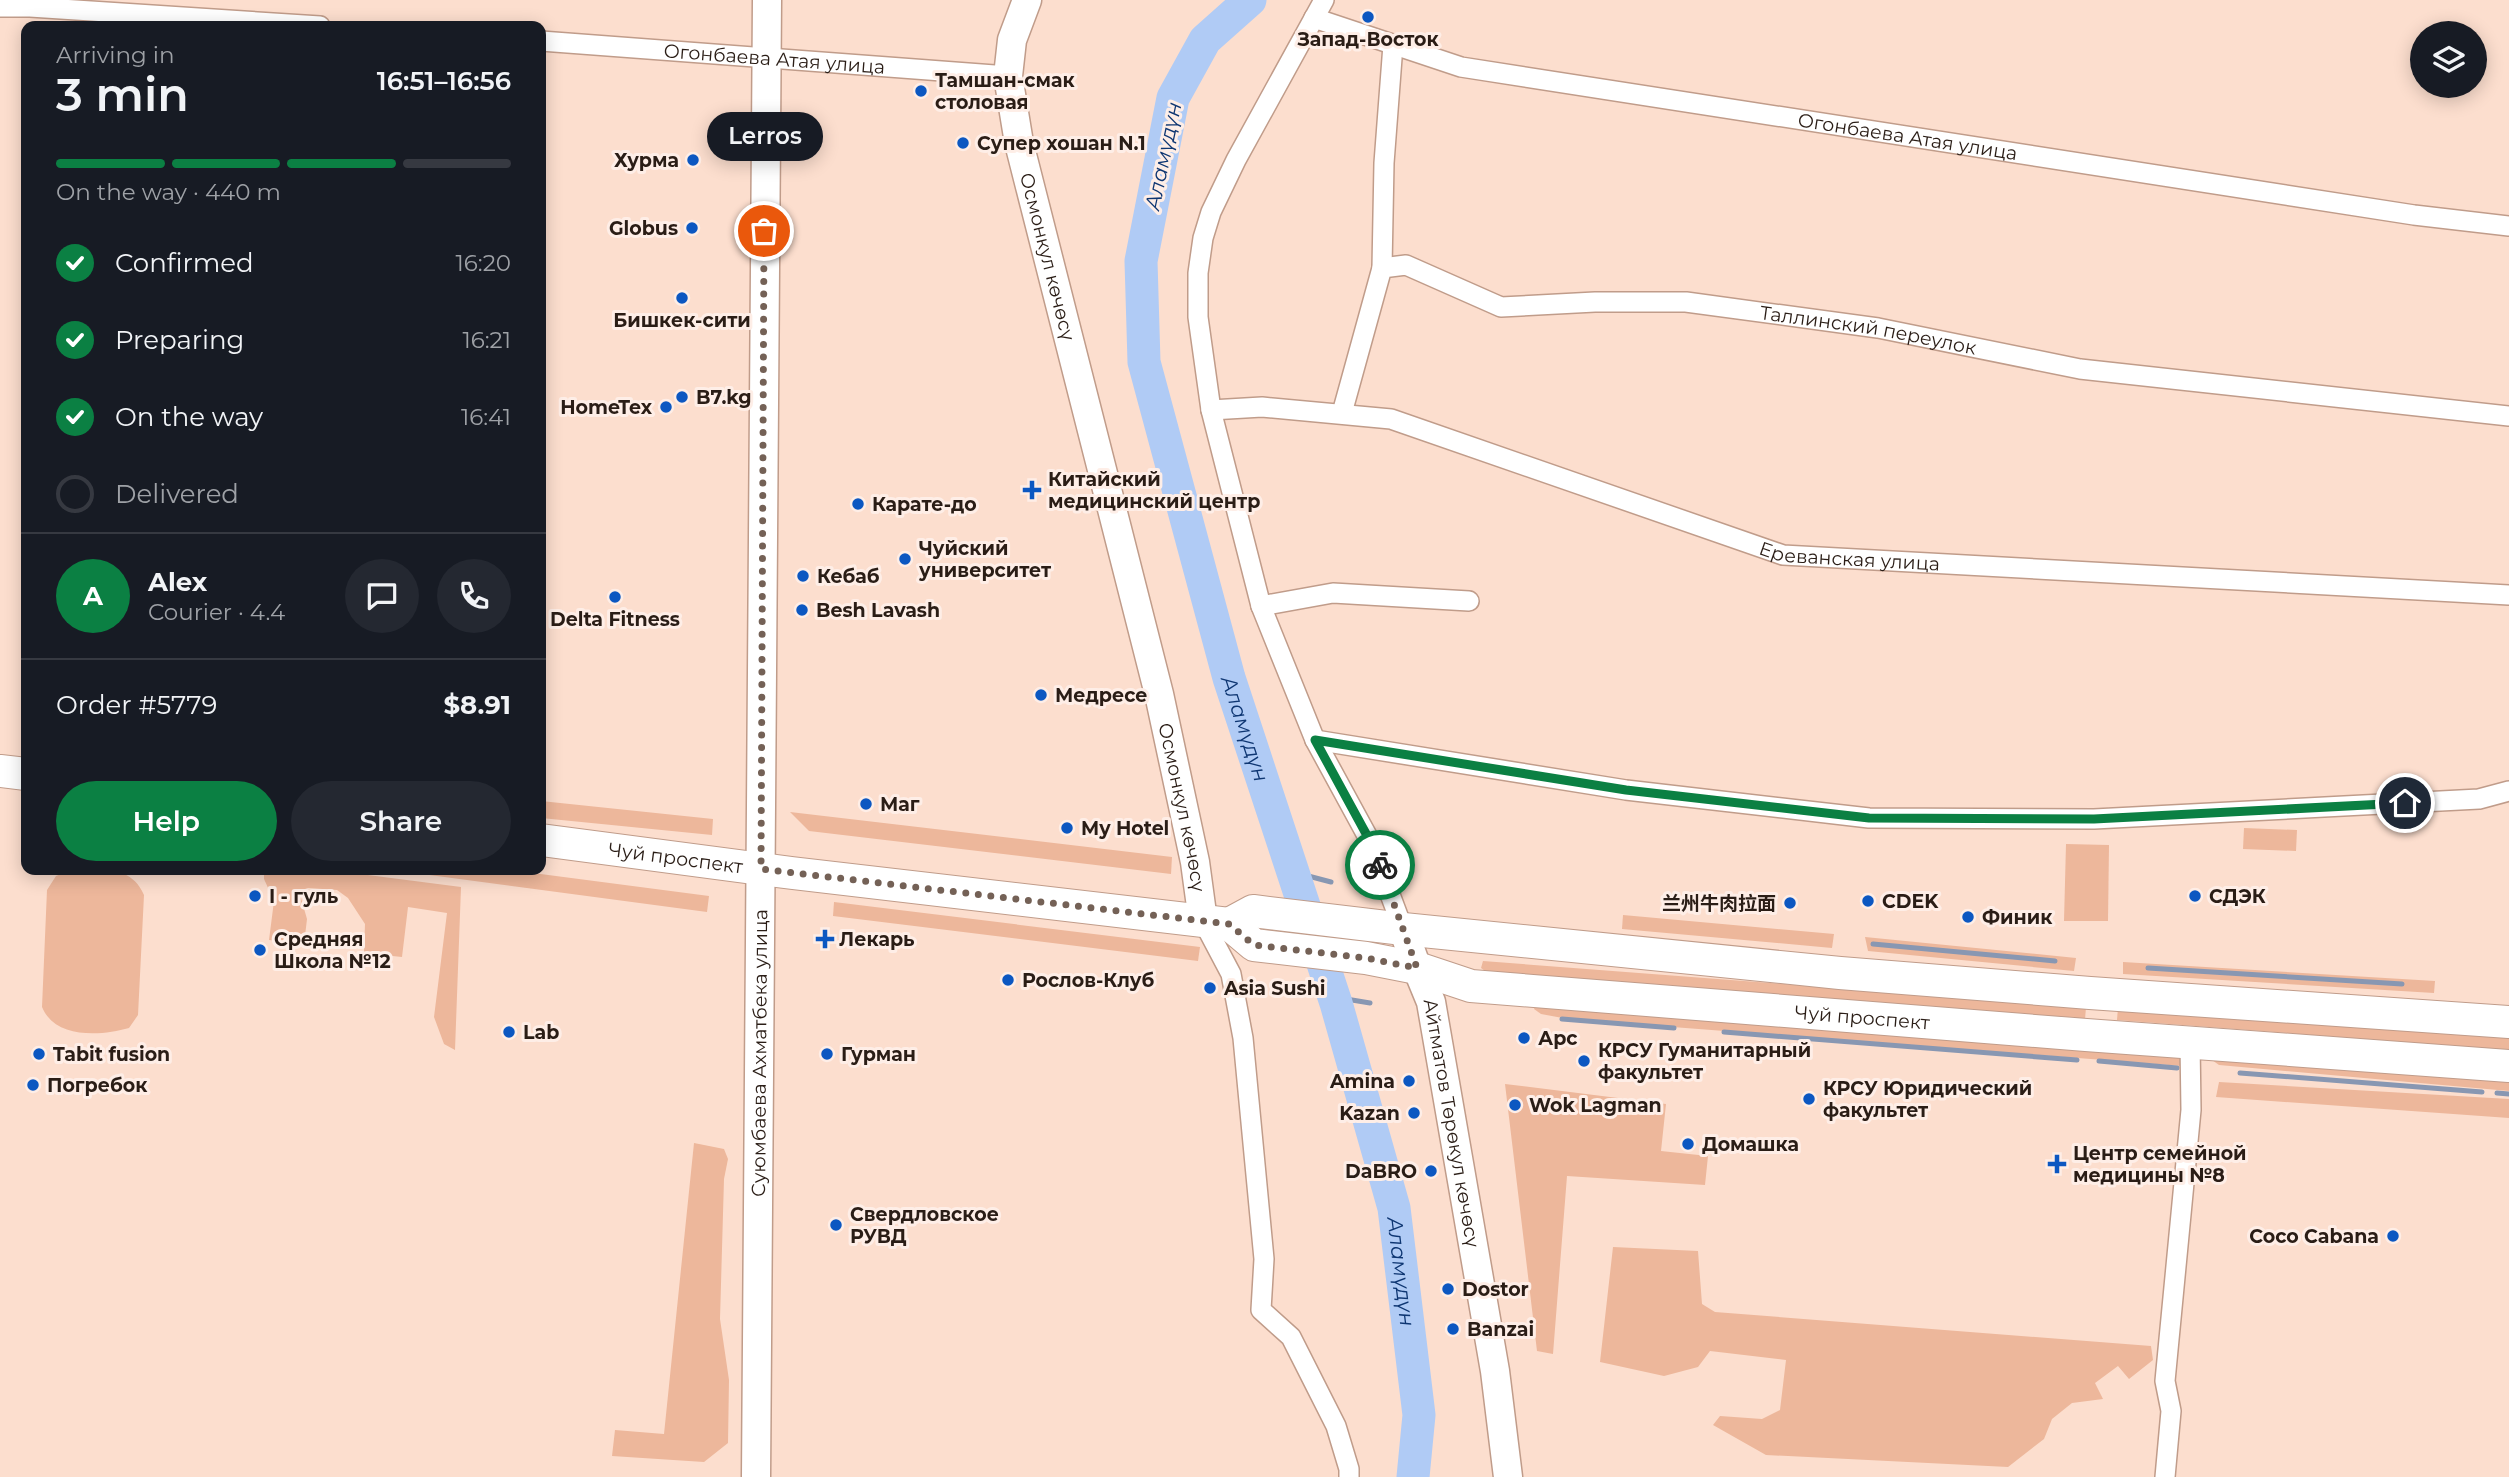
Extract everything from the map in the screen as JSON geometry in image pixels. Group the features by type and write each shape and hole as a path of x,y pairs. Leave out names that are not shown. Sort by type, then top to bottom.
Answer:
{"main road":[{"path":"0,771 21,773"},
{"name":"Чуй проспект","path":"546,842 761,869 1228,919 1354,923 1840,973 2509,1022"},
{"name":"Чуй проспект","path":"1228,919 1254,945 1366,958 1417,968 1471,986 2509,1066"}],"street":[{"name":"Суюмбаева Ахматбека улица","path":"756,1477 767,0"},
{"name":"Осмонкул көчөсү","path":"1027,0 1012,40 1007,76 1019,143 1159,694 1195,862 1228,919 1231,974 1243,1038 1264,1259 1261,1310 1291,1337 1336,1426 1349,1477"},
{"name":"Айтматов Төрөкул көчөсү","path":"1324,0 1236,160 1211,212 1203,238 1198,273 1198,317 1211,410 1261,606 1315,740 1370,841 1432,1002 1495,1371 1508,1477"},
{"path":"0,8 30,6 248,21"},
{"name":"Огонбаева Атая улица","path":"1314,18 1461,67 2400,213 2509,226"},
{"name":"Огонбаева Атая улица","path":"546,41 1007,76"},
{"path":"1342,413 1382,268 1384,163 1392,45"},
{"name":"Таллинский переулок","path":"1382,268 1406,265 1502,307 1595,302 1686,302 1878,328 2080,369 2509,416"},
{"name":"Ереванская улица","path":"1211,410 1262,407 1391,419 1783,555 2509,595"},
{"path":"1261,606 1332,593 1469,601"},
{"path":"1315,740 1626,790 1869,818 2094,819 2469,799 2509,791"},
{"path":"2165,1477 2171,1411 2165,1381 2191,1110 2190,1043"}],"shaded area":[{"path":"546,802 713,819 712,835 546,818"},
{"path":"790,812 1172,857 1171,874 809,831"},
{"path":"2244,828 2297,830 2296,851 2243,849"},
{"path":"2066,844 2109,845 2108,921 2064,921"},
{"path":"126,875 138,885 144,895 138,1015 129,1028 105,1033 68,1030 57,1025 42,1007 47,890 56,876"},
{"path":"264,875 368,875 461,887 455,1050 444,1044 434,1017 447,913 408,907 402,957 364,953 365,924 348,898 337,890 308,888 299,891 307,919 304,944 269,940 274,901"},
{"path":"430,875 546,875 709,896 707,912"},
{"path":"834,902 1200,947 1198,961 833,916"},
{"path":"1623,915 1834,934 1832,948 1622,929"},
{"path":"1865,937 2076,958 2074,971 1868,951"},
{"path":"1483,961 2086,1007 2085,1020 1488,973 1481,968"},
{"path":"2123,962 2435,981 2434,993 2123,974"},
{"path":"1536,1002 2181,1051 2182,1066 1568,1019 1541,1014 1534,1009"},
{"path":"2118,1007 2509,1037 2509,1050 2117,1020"},
{"path":"2212,1060 2509,1077 2509,1091 2219,1065"},
{"path":"2219,1082 2509,1099 2509,1118 2216,1097"},
{"path":"1505,1084 1666,1104 1661,1151 1708,1156 1705,1185 1567,1176 1553,1354 1537,1351"},
{"path":"694,1143 724,1149 728,1159 724,1179 720,1319 729,1380 728,1443 704,1462 612,1456 615,1430 664,1434"},
{"path":"1613,1247 1698,1251 1702,1304 1715,1312 2151,1346 2153,1360 2129,1379 2118,1366 2095,1383 2103,1399 2072,1403 2052,1419 2044,1439 2008,1467 1766,1455 1713,1425 1720,1416 1762,1419 1780,1410 1786,1360 1710,1351 1698,1367 1664,1376 1600,1362"}],"waterway":[{"name":"Аламүдүн","path":"1250,0 1205,40 1173,98 1141,261 1144,362 1229,678 1336,1003 1394,1208 1419,1415 1413,1477"},
{"path":"1293,872 1331,882"},
{"path":"1873,944 2055,961"},
{"path":"2148,968 2402,984"},
{"path":"1334,997 1370,1003"},
{"path":"1562,1019 1674,1028"},
{"path":"1724,1032 2077,1060"},
{"path":"2099,1061 2177,1068"},
{"path":"2240,1073 2482,1092"},
{"path":"2497,1093 2509,1094"}],"way so far":[{"path":"764,231 761,869 1229,924 1254,945 1366,958 1417,968 1380,865"}],"place":[{"name":"Запад-Восток","path":"1368,17"},
{"name":"Тамшан-смак столовая","path":"921,91"},
{"name":"Супер хошан N.1","path":"963,143"},
{"name":"Хурма","path":"693,160"},
{"name":"Globus","path":"692,228"},
{"name":"Lerros","path":"764,231"},
{"name":"Бишкек-сити","path":"682,298"},
{"name":"B7.kg","path":"682,397"},
{"name":"HomeTex","path":"666,407"},
{"name":"Китайский медицинский центр","path":"1032,490"},
{"name":"Карате-до","path":"858,504"},
{"name":"Чуйский университет","path":"905,559"},
{"name":"Кебаб","path":"803,576"},
{"name":"Delta Fitness","path":"615,597"},
{"name":"Besh Lavash","path":"802,610"},
{"name":"Медресе","path":"1041,695"},
{"name":"Маг","path":"866,804"},
{"name":"My Hotel","path":"1067,828"},
{"name":"I - гуль","path":"255,896"},
{"name":"СДЭК","path":"2195,896"},
{"name":"CDEK","path":"1868,901"},
{"name":"兰州牛肉拉面","path":"1790,903"},
{"name":"Финик","path":"1968,917"},
{"name":"Лекарь","path":"825,939"},
{"name":"Средняя Школа №12","path":"260,950"},
{"name":"Рослов-Клуб","path":"1008,980"},
{"name":"Asia Sushi","path":"1210,988"},
{"name":"Lab","path":"509,1032"},
{"name":"Арс","path":"1524,1038"},
{"name":"Tabit fusion","path":"39,1054"},
{"name":"Гурман","path":"827,1054"},
{"name":"КРСУ Гуманитарный факультет","path":"1584,1061"},
{"name":"Amina","path":"1409,1081"},
{"name":"Погребок","path":"33,1085"},
{"name":"КРСУ Юридический факультет","path":"1809,1099"},
{"name":"Wok Lagman","path":"1515,1105"},
{"name":"Kazan","path":"1414,1113"},
{"name":"Домашка","path":"1688,1144"},
{"name":"Центр семейной медицины №8","path":"2057,1164"},
{"name":"DaBRO","path":"1431,1171"},
{"name":"Свердловское РУВД","path":"836,1225"},
{"name":"Coco Cabana","path":"2393,1236"},
{"name":"Dostor","path":"1448,1289"},
{"name":"Banzai","path":"1453,1329"}],"route":[{"path":"1380,865 1370,841 1315,740 1626,790 1869,818 2094,819 2405,803"}]}
